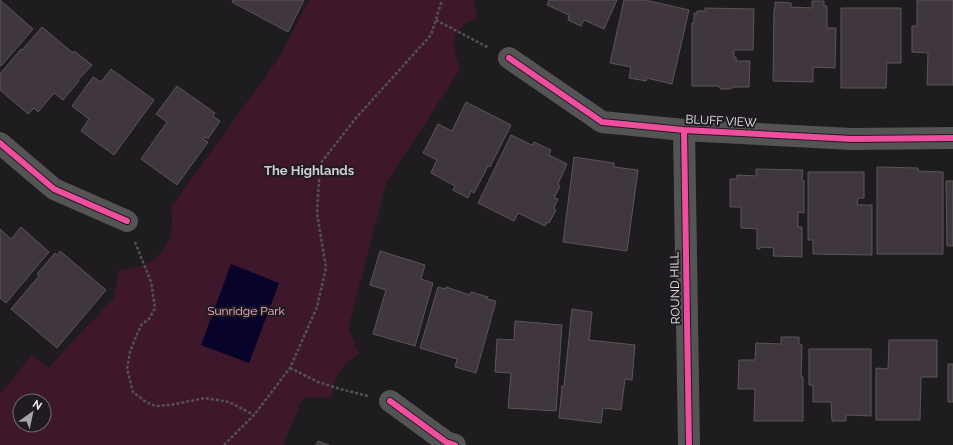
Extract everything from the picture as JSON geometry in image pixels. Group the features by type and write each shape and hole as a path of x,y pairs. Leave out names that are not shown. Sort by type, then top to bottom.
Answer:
{"street":[{"name":"BLUFF VIEW","path":"509,58 602,122 684,130 852,139 953,138"},
{"name":"ROUND HILL","path":"684,130 689,445"},
{"path":"0,143 54,189 126,221"},
{"path":"390,401 446,442 455,445"}],"path":[{"path":"224,445 254,415 290,368 317,307 326,268 317,213 320,164 356,118 431,35 442,0"},
{"path":"436,20 509,58"},
{"path":"126,221 151,282 155,308 149,319 142,324 130,352 127,369 133,392 146,402 155,406 170,405 205,398 229,402 254,415"},
{"path":"290,368 318,382 390,401"}],"green space":[{"name":"Sunridge Park","path":"309,0 473,0 477,18 468,22 462,27 457,32 455,38 455,52 460,69 386,184 348,328 359,354 348,362 340,372 334,384 332,397 303,398 283,445 0,445 0,394 32,355 48,368 114,298 119,270 144,265 162,252 171,233 171,207 278,59"}],"shaded area":[{"path":"231,264 279,283 249,363 201,345"}],"building":[{"path":"0,0 33,29 1,66 0,65"},
{"path":"233,0 304,0 288,32 232,2"},
{"path":"549,0 617,0 604,29 584,20 581,26 568,20 569,15 547,5"},
{"path":"624,0 645,0 689,10 672,84 647,78 646,81 629,78 631,67 610,63"},
{"path":"917,0 953,0 953,85 927,85 928,53 912,52 912,26 917,26"},
{"path":"812,1 824,1 824,6 827,6 827,28 836,28 835,68 813,67 813,82 773,81 775,2 791,3 791,7 812,8"},
{"path":"705,8 754,9 753,50 734,50 734,57 736,57 736,61 750,61 749,87 721,89 718,86 692,86 692,23 694,23 694,13 697,14 697,11 705,11"},
{"path":"841,8 901,8 901,63 887,63 886,88 841,88"},
{"path":"42,27 73,53 74,51 92,65 78,80 79,81 63,100 54,93 38,112 34,108 28,114 0,90 0,74"},
{"path":"111,69 154,100 114,155 81,131 89,119 72,106 93,77 101,82"},
{"path":"177,86 215,113 213,116 220,121 208,139 205,137 203,139 208,142 177,185 141,159 167,122 156,114"},
{"path":"466,102 511,125 490,167 488,166 474,193 471,191 468,198 453,190 455,186 431,173 437,160 423,153 438,124 452,131"},
{"path":"511,135 532,145 534,142 551,150 549,155 567,164 558,184 560,186 554,198 558,199 554,208 556,210 549,223 547,222 545,226 518,213 514,221 478,203"},
{"path":"574,157 614,163 614,167 638,170 627,251 563,242"},
{"path":"877,167 918,168 918,171 943,172 943,254 877,254"},
{"path":"756,169 803,170 802,180 804,181 804,213 798,212 798,227 802,227 802,257 773,256 774,248 760,247 760,249 757,249 757,229 741,228 741,207 730,207 730,179 737,179 737,175 756,176"},
{"path":"808,172 864,172 864,198 858,198 857,205 872,205 872,255 813,254 813,240 808,240"},
{"path":"946,181 953,181 953,246 947,246"},
{"path":"21,227 49,252 6,303 0,298 0,229 11,239"},
{"path":"60,251 106,290 57,348 11,309 39,276 37,274 55,253 57,255"},
{"path":"380,251 425,265 421,279 433,283 415,346 373,334 386,290 370,285"},
{"path":"438,287 445,289 446,287 470,295 471,292 496,301 476,373 455,367 457,359 420,348"},
{"path":"572,309 592,312 589,340 635,345 632,380 625,379 621,410 603,408 601,423 559,418"},
{"path":"515,321 562,325 556,411 508,408 511,373 495,372 497,339 514,340"},
{"path":"781,337 799,337 799,344 802,345 801,377 803,377 803,421 754,421 755,389 738,389 739,360 755,360 756,343 781,344"},
{"path":"889,340 937,340 937,377 921,377 920,420 876,420 876,368 888,369"},
{"path":"809,349 871,349 871,416 846,415 846,421 832,421 831,402 813,402 813,385 809,385"},
{"path":"948,364 953,364 953,402 948,402"},
{"path":"318,441 329,445 316,445"}],"cycle path":[{"path":"509,58 602,122 684,130 852,139 953,138"},
{"path":"684,130 689,445"},
{"path":"0,143 54,189 127,221"},
{"path":"390,401 446,442 455,445"}],"district":[{"name":"The Highlands","path":"309,170"}]}
